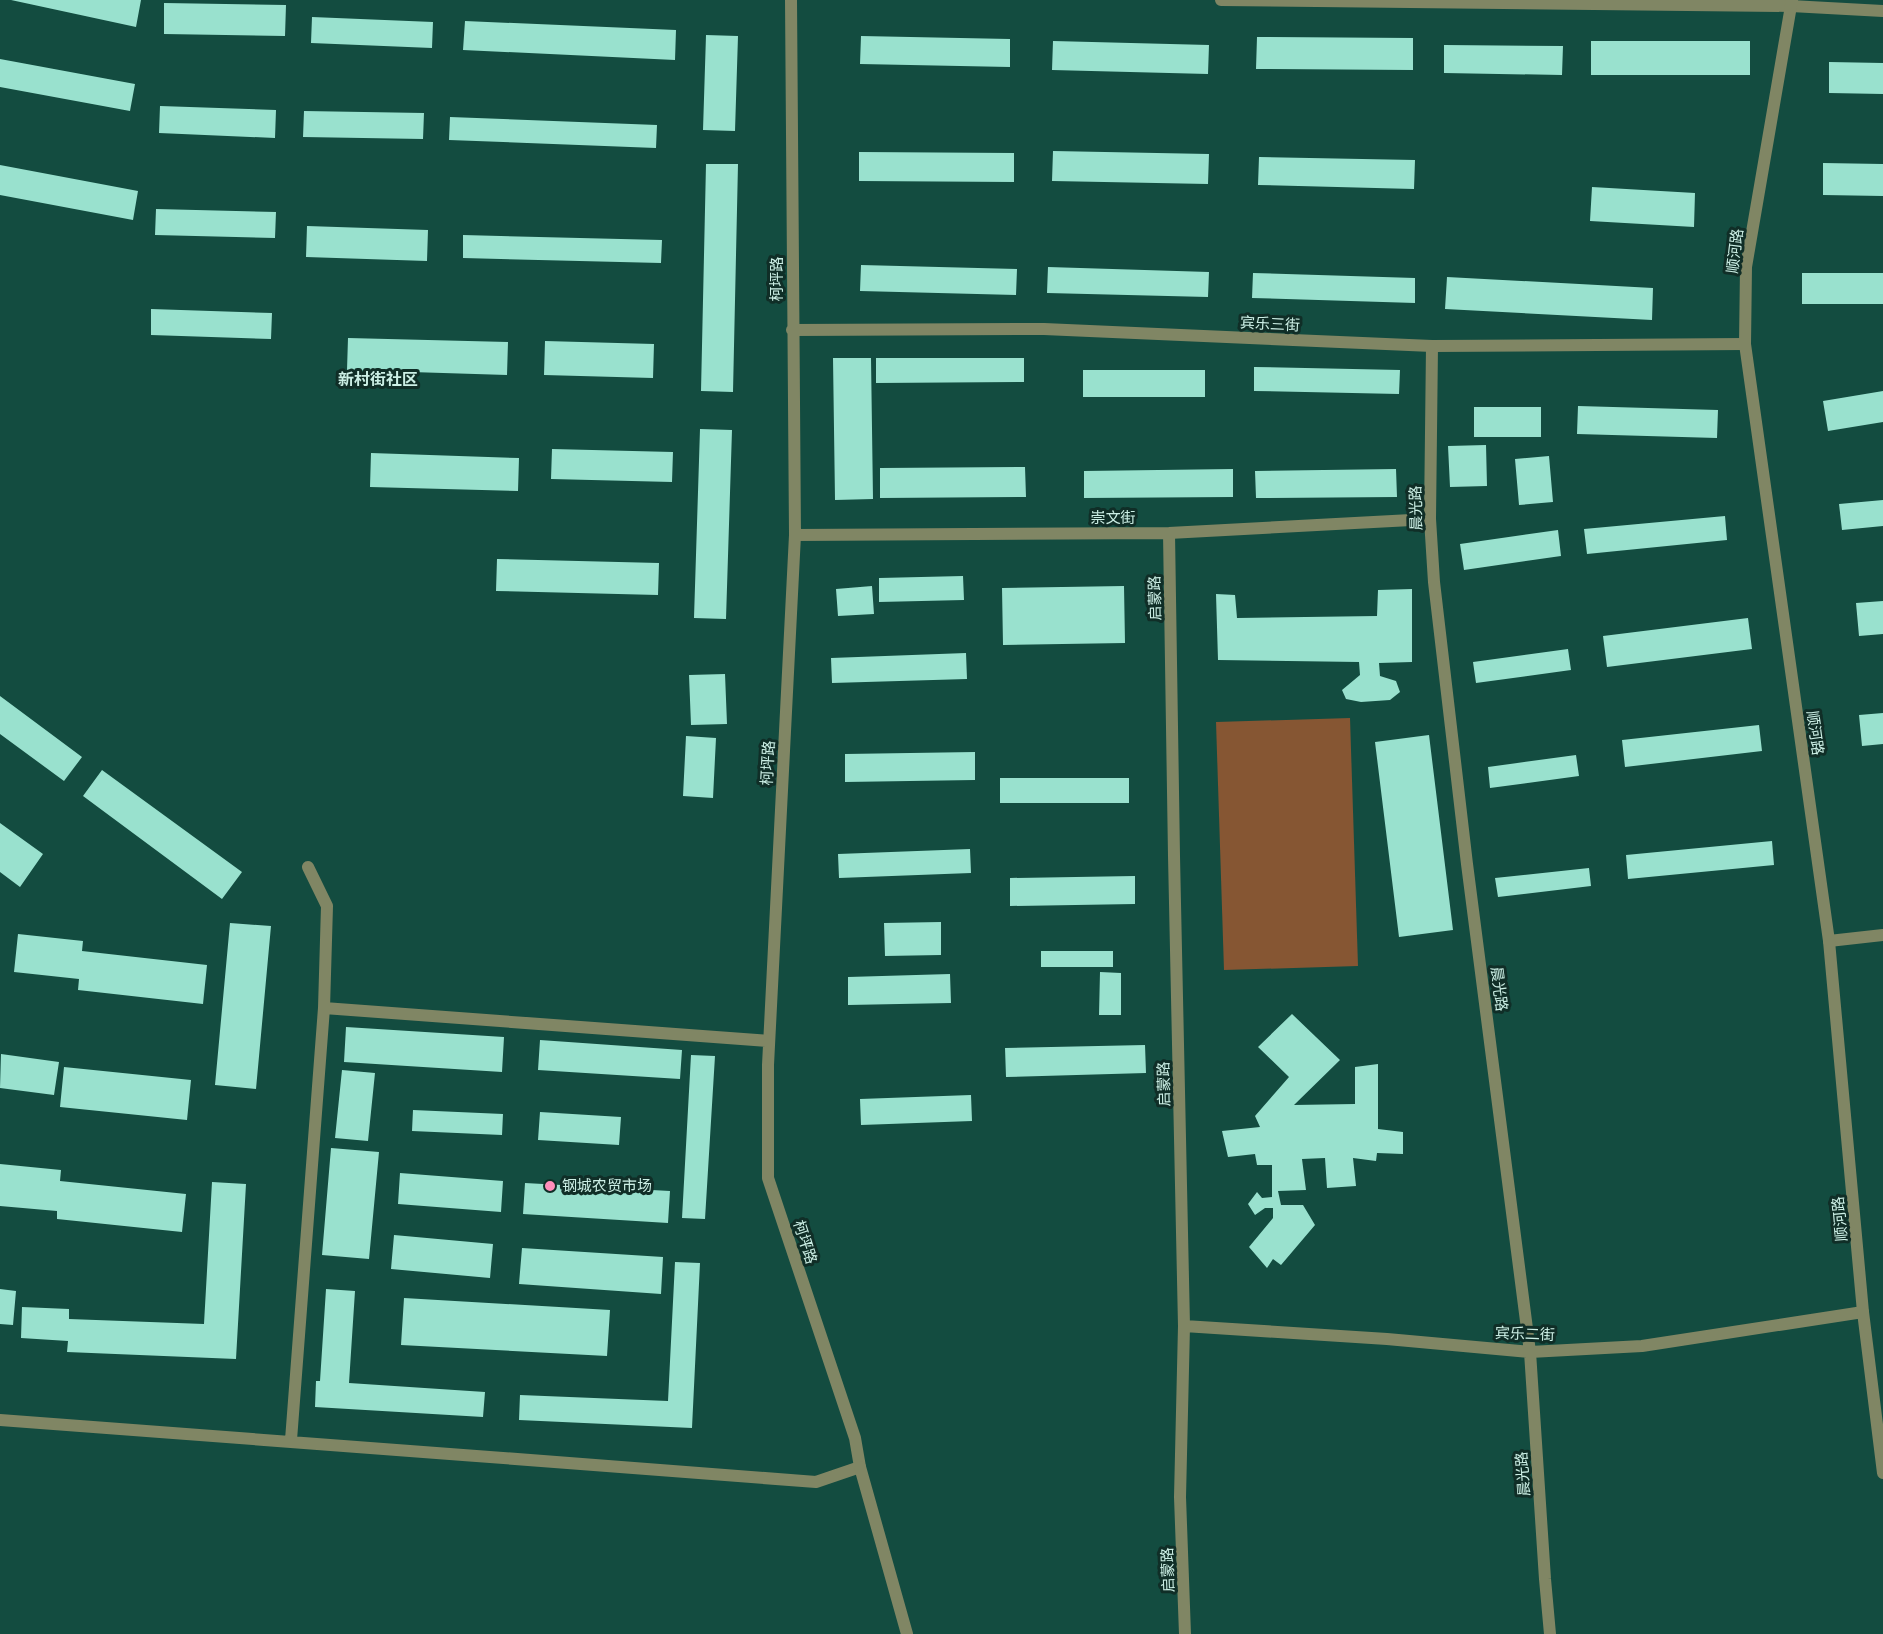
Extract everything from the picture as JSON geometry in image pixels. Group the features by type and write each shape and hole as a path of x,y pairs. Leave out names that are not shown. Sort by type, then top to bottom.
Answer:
{"street":[{"name":"柯坪路","path":"791,0 795,535 769,1041 768,1178 855,1438 860,1467 907,1634"},
{"path":"1221,0 1791,3 1883,10"},
{"name":"顺河路","path":"1791,3 1746,267 1745,344 1829,941 1863,1312 1883,1473"},
{"name":"宾乐三街","path":"792,330 1044,329 1431,346 1745,344"},
{"name":"晨光路","path":"1431,346 1430,519 1434,582 1467,864 1530,1352 1550,1634"},
{"name":"崇文街","path":"795,535 1170,533 1430,519"},
{"name":"启蒙路","path":"1170,533 1174,856 1185,1326 1180,1497 1185,1634"},
{"path":"291,1440 324,1008 327,906 308,867"},
{"path":"1829,941 1883,935"},
{"path":"324,1008 769,1041"},
{"name":"宾乐二街","path":"1185,1326 1388,1339 1530,1352 1642,1346 1863,1312"},
{"path":"0,1420 291,1440 816,1482 860,1467"}],"shaded area":[{"path":"1350,718 1358,966 1224,970 1216,722"}],"building":[{"path":"11,0 141,0 136,27"},
{"path":"164,3 286,5 285,36 164,34"},
{"path":"312,17 433,22 432,48 311,43"},
{"path":"465,21 676,30 675,60 463,50"},
{"path":"706,35 738,36 735,131 703,130"},
{"path":"861,36 1010,39 1010,67 860,64"},
{"path":"1257,37 1413,38 1413,70 1256,69"},
{"path":"1053,41 1209,45 1208,74 1052,70"},
{"path":"1591,41 1750,41 1750,75 1591,75"},
{"path":"1444,45 1563,46 1562,75 1444,73"},
{"path":"0,59 135,84 130,111 0,87"},
{"path":"1829,62 1883,63 1883,94 1829,93"},
{"path":"160,106 276,110 275,138 159,133"},
{"path":"304,111 424,113 423,139 303,137"},
{"path":"450,117 657,125 656,148 449,140"},
{"path":"1053,151 1209,154 1208,184 1052,181"},
{"path":"859,152 1014,153 1014,182 859,181"},
{"path":"1259,157 1415,160 1414,189 1258,185"},
{"path":"1823,163 1883,164 1883,196 1823,195"},
{"path":"706,164 738,164 733,392 701,391"},
{"path":"0,165 138,191 133,220 0,195"},
{"path":"1592,187 1695,193 1694,227 1590,221"},
{"path":"156,209 276,212 275,238 155,235"},
{"path":"307,226 428,230 427,261 306,257"},
{"path":"463,235 662,240 661,263 463,258"},
{"path":"861,265 1017,269 1016,295 860,291"},
{"path":"1048,267 1209,272 1208,297 1047,293"},
{"path":"1253,273 1415,278 1415,303 1252,298"},
{"path":"1802,273 1883,273 1883,304 1802,304"},
{"path":"1447,277 1653,288 1652,320 1445,309"},
{"path":"151,309 272,313 271,339 151,335"},
{"path":"348,338 508,342 507,375 347,370"},
{"path":"545,341 654,344 653,378 544,375"},
{"path":"833,358 871,358 873,499 835,500"},
{"path":"876,358 1024,358 1024,382 876,383"},
{"path":"1254,367 1400,370 1399,394 1254,391"},
{"path":"1083,370 1205,370 1205,397 1083,397"},
{"path":"1883,391 1883,422 1828,431 1823,401"},
{"path":"1578,406 1718,410 1717,438 1577,434"},
{"path":"1474,407 1541,407 1541,437 1474,437"},
{"path":"700,429 732,430 726,619 694,618"},
{"path":"1486,445 1487,486 1450,487 1448,446"},
{"path":"552,449 673,452 672,482 551,479"},
{"path":"371,453 519,458 518,491 370,487"},
{"path":"1549,456 1553,502 1519,505 1515,459"},
{"path":"1025,467 1026,497 880,498 880,468"},
{"path":"1233,469 1233,497 1084,498 1084,471"},
{"path":"1396,469 1397,497 1256,498 1255,471"},
{"path":"1883,500 1883,526 1842,530 1839,504"},
{"path":"1725,516 1727,540 1587,554 1584,529"},
{"path":"1558,530 1561,556 1464,570 1460,544"},
{"path":"497,559 659,563 658,595 496,591"},
{"path":"963,576 964,600 879,602 879,578"},
{"path":"872,586 874,614 838,616 836,589"},
{"path":"1124,586 1125,643 1003,645 1002,588"},
{"path":"1412,589 1412,662 1379,663 1380,676 1396,681 1400,692 1390,700 1361,702 1346,699 1342,690 1360,675 1359,662 1218,660 1216,594 1235,595 1237,618 1377,616 1378,590"},
{"path":"1883,601 1883,634 1859,636 1856,603"},
{"path":"1748,618 1752,649 1607,667 1603,636"},
{"path":"1568,649 1571,670 1476,683 1473,662"},
{"path":"966,653 967,679 832,683 831,658"},
{"path":"725,674 727,724 691,725 689,675"},
{"path":"0,696 82,757 64,781 0,734"},
{"path":"1883,713 1883,744 1862,746 1859,715"},
{"path":"1759,725 1762,751 1625,767 1622,740"},
{"path":"1429,735 1453,930 1399,937 1375,742"},
{"path":"686,736 716,738 713,798 683,796"},
{"path":"975,752 975,780 845,782 845,754"},
{"path":"1576,755 1579,776 1490,788 1488,767"},
{"path":"102,770 242,872 222,899 83,796"},
{"path":"1000,778 1129,778 1129,803 1000,803"},
{"path":"0,823 43,854 20,887 0,872"},
{"path":"1772,841 1774,865 1628,879 1626,855"},
{"path":"970,849 971,873 839,878 838,854"},
{"path":"1589,868 1591,886 1498,897 1495,878"},
{"path":"1135,876 1135,904 1010,906 1010,878"},
{"path":"941,922 941,955 885,956 884,923"},
{"path":"230,923 271,926 256,1089 215,1085"},
{"path":"18,934 83,941 82,951 207,965 203,1004 78,990 79,979 14,972"},
{"path":"1041,951 1113,951 1113,967 1041,967"},
{"path":"1100,972 1121,973 1121,1015 1099,1015"},
{"path":"950,974 951,1003 848,1005 848,977"},
{"path":"1292,1014 1340,1060 1294,1105 1355,1104 1355,1067 1378,1064 1378,1129 1403,1132 1403,1154 1377,1153 1376,1161 1353,1158 1356,1186 1327,1188 1325,1158 1302,1159 1306,1190 1278,1191 1281,1205 1303,1205 1315,1225 1281,1265 1273,1259 1267,1268 1249,1247 1273,1218 1273,1208 1265,1208 1255,1215 1248,1204 1257,1192 1262,1198 1272,1197 1272,1165 1257,1165 1255,1154 1228,1157 1222,1131 1260,1127 1255,1116 1289,1077 1258,1047"},
{"path":"346,1027 504,1037 502,1072 344,1062"},
{"path":"540,1040 682,1050 680,1079 538,1070"},
{"path":"1145,1045 1146,1073 1006,1077 1005,1048"},
{"path":"1,1054 59,1062 54,1095 0,1088"},
{"path":"691,1055 715,1056 705,1219 682,1218"},
{"path":"64,1067 191,1080 187,1120 60,1107"},
{"path":"342,1070 375,1073 368,1141 335,1138"},
{"path":"971,1095 972,1121 861,1125 860,1099"},
{"path":"413,1110 503,1114 502,1135 412,1131"},
{"path":"540,1112 621,1117 619,1145 538,1140"},
{"path":"331,1148 379,1152 369,1259 322,1255"},
{"path":"0,1164 61,1170 60,1181 186,1194 182,1232 57,1219 57,1211 0,1206"},
{"path":"400,1173 503,1181 501,1212 398,1204"},
{"path":"212,1182 246,1184 236,1359 67,1352 68,1341 21,1338 22,1307 69,1309 69,1319 204,1324"},
{"path":"525,1183 670,1191 668,1223 523,1214"},
{"path":"394,1235 493,1244 490,1278 391,1269"},
{"path":"522,1248 663,1257 661,1294 519,1284"},
{"path":"675,1262 700,1263 692,1428 519,1420 520,1395 668,1401"},
{"path":"0,1289 16,1291 13,1325 0,1324"},
{"path":"326,1289 355,1291 349,1383 485,1392 483,1417 315,1407 316,1381 320,1381"},
{"path":"404,1298 610,1310 607,1356 401,1345"}],"place":[{"name":"钢城农贸市场","path":"550,1186"}],"district":[{"name":"新村街社区","path":"378,379"}]}
